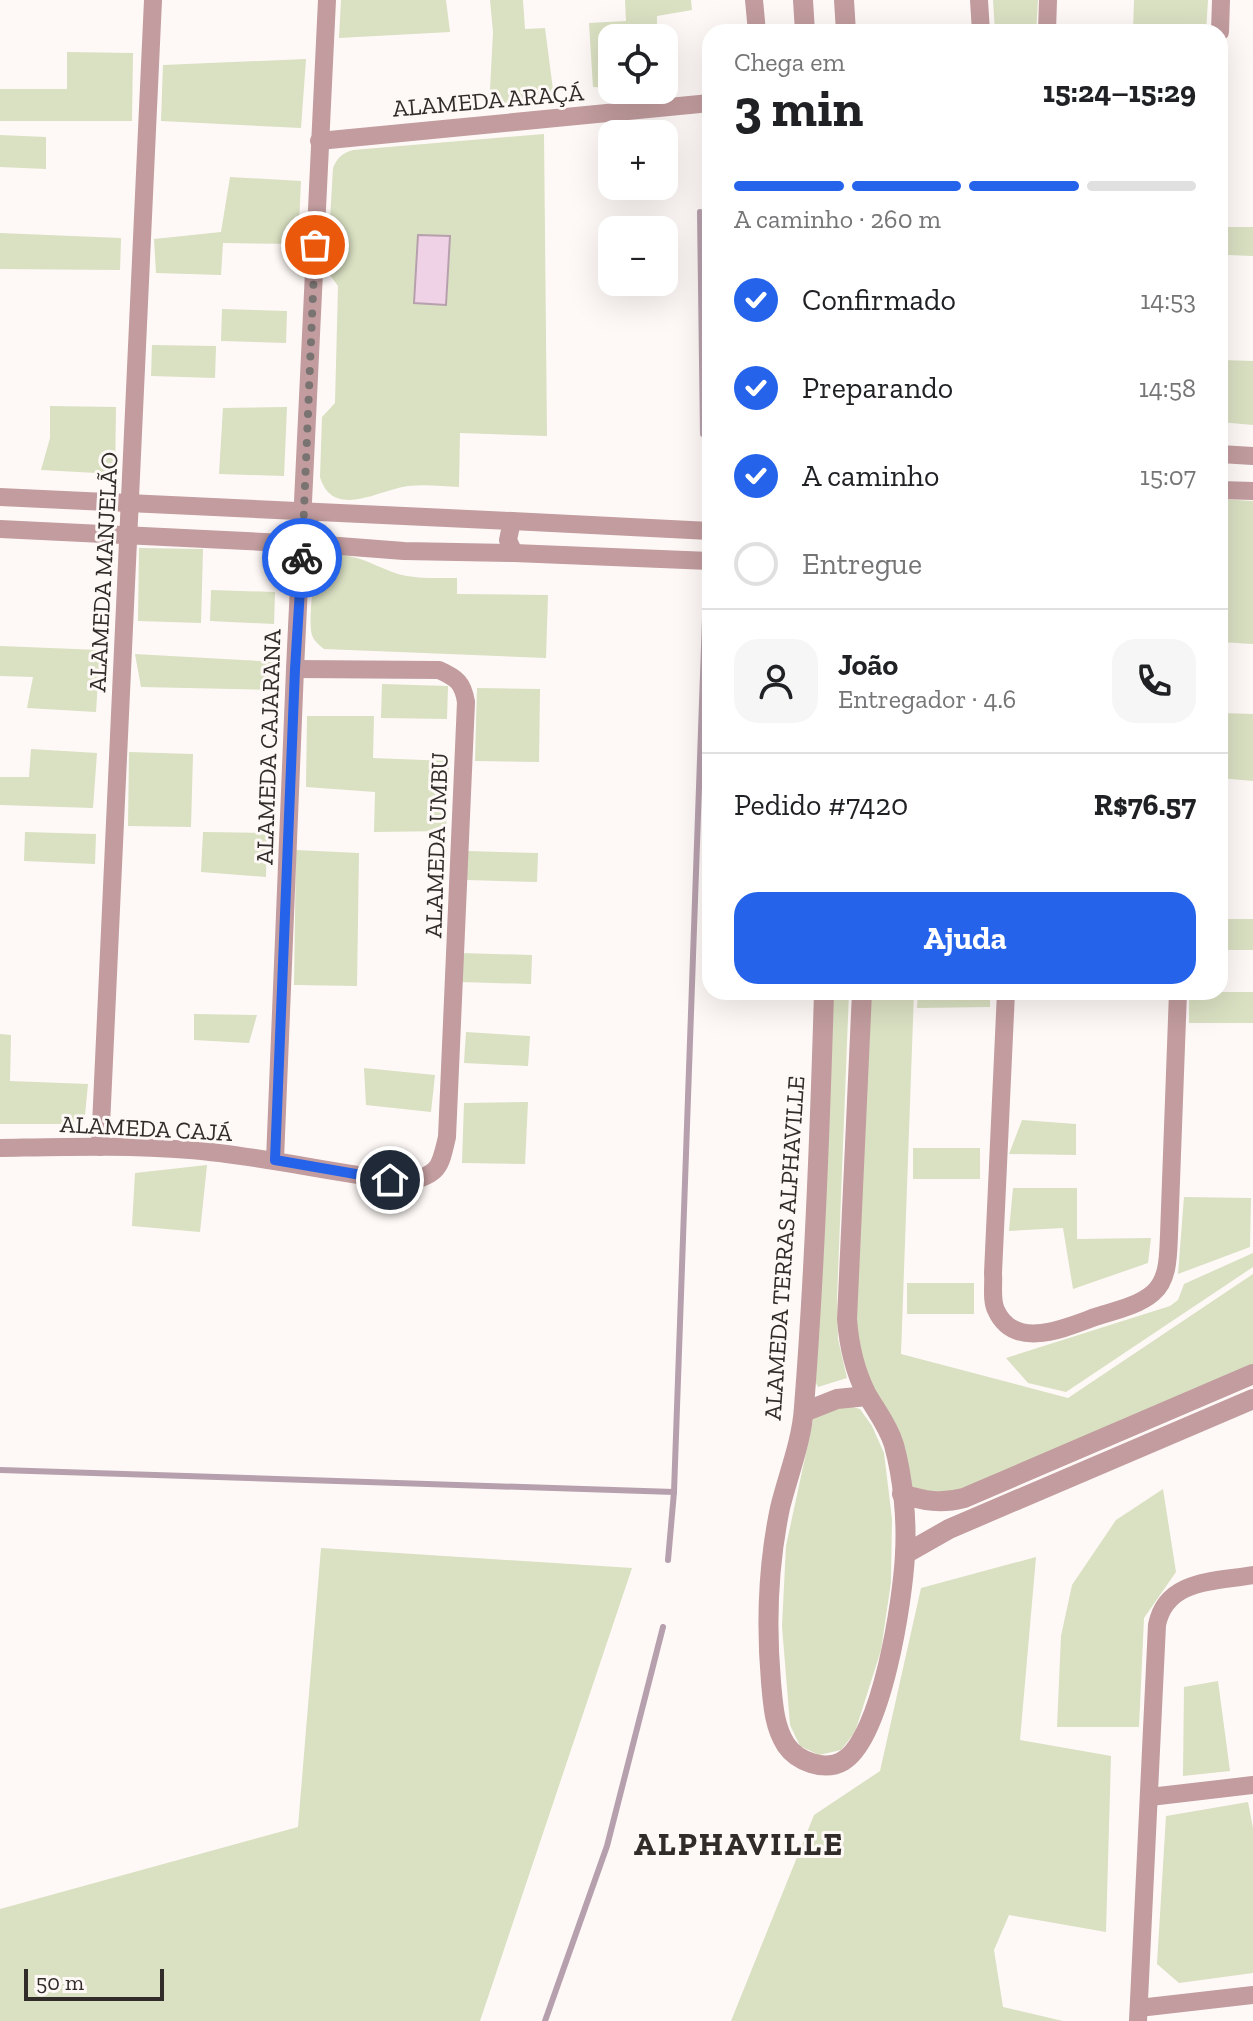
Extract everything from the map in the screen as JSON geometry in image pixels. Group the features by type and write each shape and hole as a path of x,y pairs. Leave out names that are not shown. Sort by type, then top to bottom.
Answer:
{"street":[{"name":"ALAMEDA MANJELÃO","path":"100,1147 153,0"},
{"name":"ALAMEDA CAJARANA","path":"275,1160 327,0"},
{"path":"754,0 756,24"},
{"path":"803,0 804,24"},
{"path":"844,0 846,24"},
{"path":"979,0 980,24"},
{"path":"1047,24 1048,0"},
{"path":"1220,24 1221,0"},
{"name":"ALAMEDA ARAÇÁ","path":"319,141 702,104"},
{"path":"1228,454 1253,456"},
{"path":"1228,490 1253,491"},
{"path":"0,497 702,531"},
{"path":"404,551 408,532 405,516"},
{"path":"512,521 508,540 514,553"},
{"path":"0,529 404,551 702,561"},
{"name":"ALAMEDA UMBU","path":"295,669 439,670 463,686 466,702 447,1137 442,1161 431,1176"},
{"name":"ALAMEDA TERRAS ALPHAVILLE","path":"824,1000 820,1133 804,1412 780,1510 769,1600 769,1658 779,1735 791,1752 805,1762 822,1765 840,1763 854,1752 873,1719 894,1635 905,1554 902,1494 894,1446 888,1428 867,1396 850,1353 847,1319 862,1000"},
{"path":"1006,1000 993,1273 995,1308 1005,1325 1028,1335 1049,1333 1135,1303 1153,1293 1163,1280 1169,1235 1178,1000"},
{"name":"ALAMEDA CAJÁ","path":"0,1148 190,1150 409,1182 431,1176"},
{"path":"902,1494 928,1502 964,1498 1253,1374"},
{"path":"804,1412 837,1399 867,1396"},
{"path":"905,1554 949,1529 1253,1399"},
{"path":"1253,1575 1189,1587 1165,1602 1160,1612 1138,2015 1253,1995"},
{"path":"1150,1797 1253,1785"}],"green space":[{"path":"341,0 446,0 450,32 339,38"},
{"path":"490,0 523,0 525,29 545,28 555,105 489,109 493,32"},
{"path":"625,0 691,0 692,10 657,16 657,24 598,24 598,87 593,87 589,23 626,21"},
{"path":"993,0 1038,0 1036,24 994,24"},
{"path":"1134,0 1208,0 1206,24 1133,24"},
{"path":"67,52 133,53 132,121 0,121 0,89 67,89"},
{"path":"306,59 301,128 161,121 163,65"},
{"path":"544,134 547,436 460,433 459,487 414,485 358,499 335,497 326,490 320,477 322,417 335,403 338,286 327,271 333,168 336,161 353,150"},
{"path":"0,135 46,137 46,169 0,167"},
{"path":"230,177 301,181 298,244 223,243 221,275 156,273 154,239 221,232"},
{"path":"1228,227 1253,227 1253,256 1228,255"},
{"path":"0,233 121,238 120,270 0,269"},
{"path":"222,309 287,311 286,343 221,341"},
{"path":"152,345 216,346 215,378 151,376"},
{"path":"1228,360 1253,361 1253,425 1228,423"},
{"path":"50,406 116,407 115,474 41,470 50,438"},
{"path":"287,407 284,476 219,474 223,408"},
{"path":"1228,499 1253,501 1253,644 1228,642"},
{"path":"139,548 203,549 201,623 138,621"},
{"path":"342,555 405,576 457,578 457,594 548,595 546,658 324,649 314,639 311,629 315,579 321,563"},
{"path":"211,590 275,592 274,624 210,621"},
{"path":"0,646 100,650 96,712 27,708 33,677 0,676"},
{"path":"135,654 276,662 276,690 141,687"},
{"path":"382,684 448,686 447,719 381,718"},
{"path":"477,688 540,689 539,762 475,761"},
{"path":"1228,713 1253,714 1253,781 1228,779"},
{"path":"307,716 374,716 373,758 449,761 446,831 374,832 375,792 306,787"},
{"path":"31,749 97,753 93,808 0,805 0,777 29,777"},
{"path":"129,752 193,754 191,827 128,826"},
{"path":"25,832 96,834 95,864 24,861"},
{"path":"203,832 267,833 266,877 201,872"},
{"path":"296,850 359,853 357,986 294,985"},
{"path":"467,851 538,853 537,882 467,880"},
{"path":"1228,919 1253,919 1253,950 1228,950"},
{"path":"461,953 532,955 531,984 460,982"},
{"path":"1228,992 1253,992 1253,1023 1189,1023 1189,1000 1228,1000"},
{"path":"831,1000 849,1000 837,1299 838,1339 847,1378 818,1387 815,1381"},
{"path":"866,1000 914,1000 901,1354 1068,1398 1253,1274 1253,1374 964,1498 902,1494 847,1319"},
{"path":"918,1000 990,1000 990,1007 917,1008"},
{"path":"194,1014 257,1015 249,1043 194,1040"},
{"path":"466,1032 530,1036 528,1066 464,1063"},
{"path":"0,1034 11,1035 10,1081 88,1084 85,1115 70,1124 0,1124"},
{"path":"364,1068 435,1075 431,1112 366,1105"},
{"path":"528,1102 525,1164 462,1163 464,1103"},
{"path":"1022,1120 1076,1124 1076,1155 1009,1154"},
{"path":"913,1148 980,1148 980,1179 913,1179"},
{"path":"207,1165 200,1232 132,1226 135,1173"},
{"path":"1013,1188 1077,1188 1077,1239 1151,1238 1148,1263 1073,1289 1063,1228 1009,1231"},
{"path":"1184,1197 1251,1198 1250,1247 1178,1274"},
{"path":"1253,1253 1253,1267 1066,1392 1028,1383 1006,1358 1170,1306 1178,1300 1184,1284"},
{"path":"907,1283 974,1283 974,1314 907,1314"},
{"path":"849,1406 860,1409 884,1453 892,1519 891,1582 881,1650 855,1732 841,1750 819,1755 800,1746 790,1725 782,1626 786,1546 814,1416 823,1410"},
{"path":"1163,1489 1176,1572 1144,1618 1139,1727 1057,1727 1061,1636 1072,1585 1116,1520"},
{"path":"321,1548 632,1568 480,2021 0,2021 0,1909 298,1827"},
{"path":"1036,1557 1020,1740 1111,1756 1106,1932 1009,1915 994,1950 1003,2007 1063,2021 731,2021 814,1815 880,1771 921,1588"},
{"path":"1218,1681 1230,1771 1183,1776 1184,1687"},
{"path":"1248,1802 1253,1828 1253,1973 1179,1983 1157,1964 1166,1816"}],"shaded area":[{"path":"418,235 450,236 446,305 414,303"}],"waterway":[{"path":"700,212 702,360"},
{"path":"668,1560 674,1492 702,703"},
{"path":"0,1470 674,1492"},
{"path":"545,2021 607,1846 663,1627"}],"way so far":[{"path":"302,558 315,245"}],"district":[{"name":"ALPHAVILLE","path":"739,1844"}],"route":[{"path":"302,558 275,1160 390,1180"}]}
